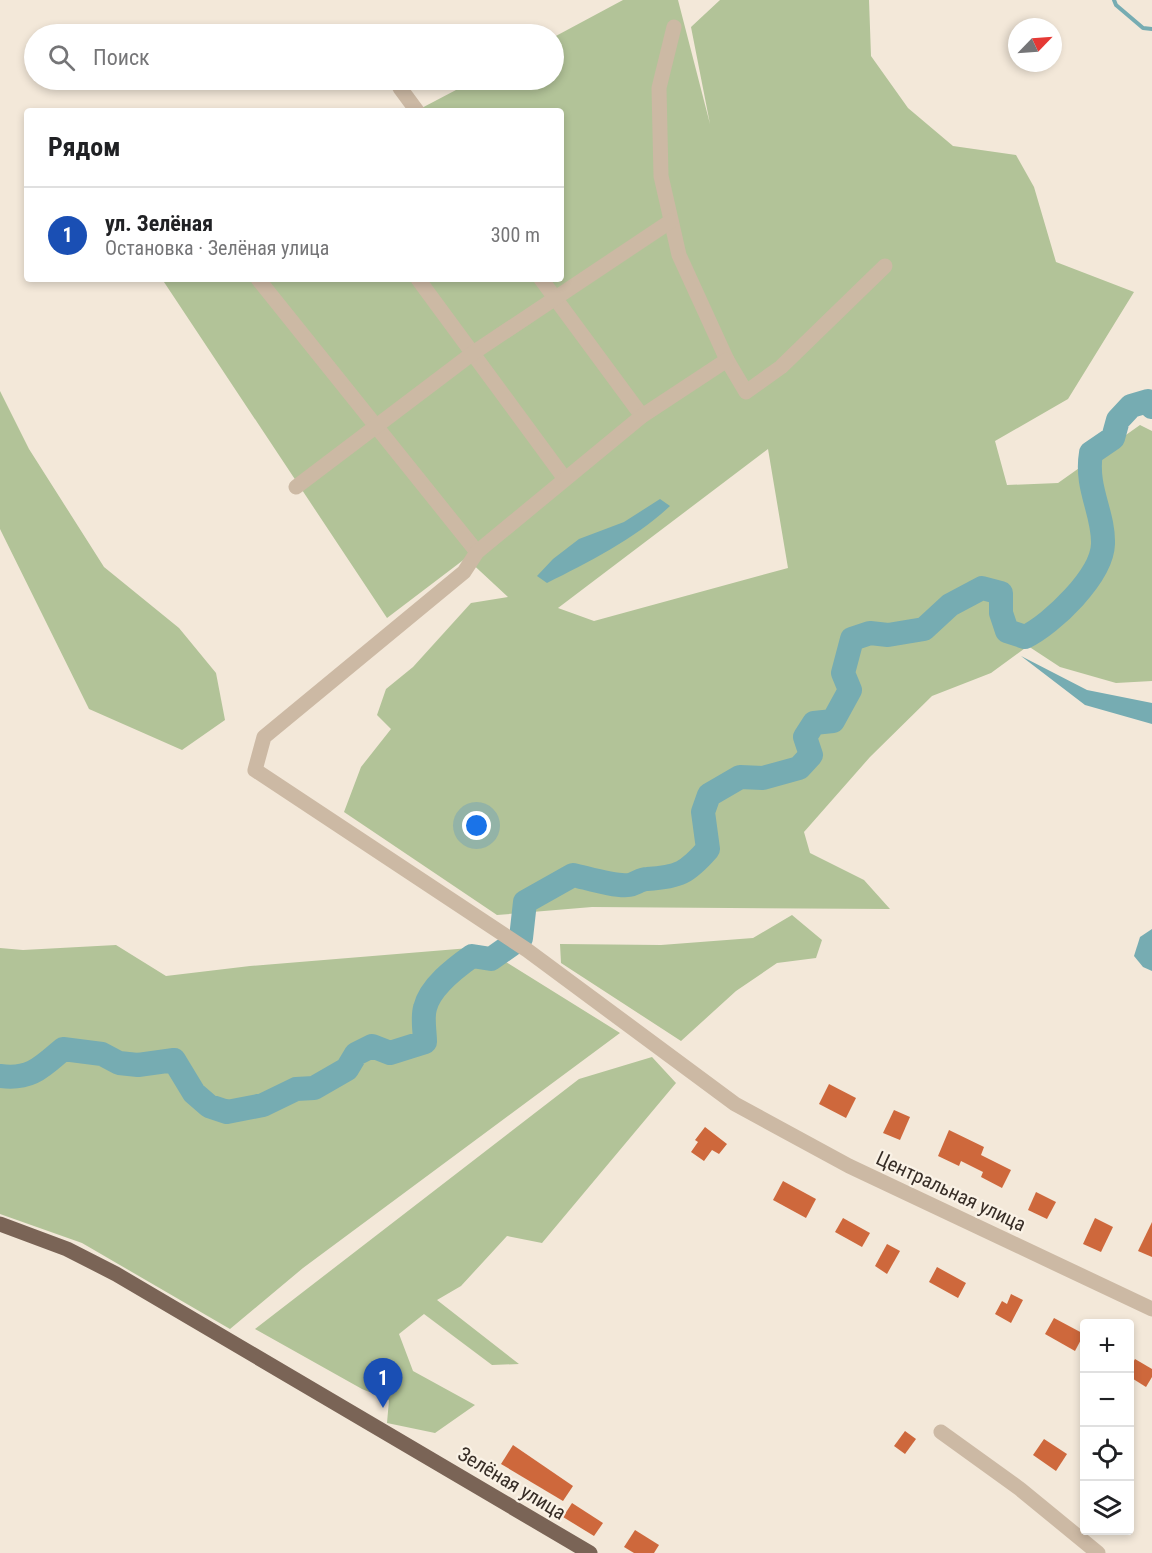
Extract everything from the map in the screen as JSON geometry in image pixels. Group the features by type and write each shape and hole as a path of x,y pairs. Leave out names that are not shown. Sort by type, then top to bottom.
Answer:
{"main road":[{"name":"Зелёная улица","path":"0,1224 67,1249 116,1274 590,1553"}],"street":[{"path":"674,27 659,88 661,176 679,255 727,360 746,392 781,367 885,266"},
{"path":"401,90 415,108"},
{"path":"296,487 473,353 671,221"},
{"path":"260,282 477,552 642,416 727,360"},
{"path":"420,282 565,478"},
{"path":"543,282 642,416"},
{"name":"Центральная улица","path":"477,552 464,572 264,737 255,770 528,950 735,1104 849,1166 1152,1309"},
{"path":"941,1432 1020,1490 1098,1553"}],"green space":[{"path":"623,0 678,0 710,124 691,27 720,0 869,0 871,56 908,108 953,146 1016,155 1034,187 1056,262 1134,292 1068,399 995,441 1007,485 1058,483 1140,425 1152,431 1152,681 1116,683 1060,667 1028,646 991,673 932,696 870,757 804,832 810,853 864,880 890,909 592,907 497,915 344,812 361,767 391,729 377,715 386,689 413,667 471,603 508,597 466,558 387,618 164,282 564,282 564,108 422,108 456,90 564,90 564,32","holes":["768,449 788,568 594,621 558,608"]},
{"path":"0,391 29,449 104,567 179,628 216,673 225,720 182,750 89,709 0,529"},
{"path":"792,915 822,940 816,958 777,963 736,991 681,1041 561,963 560,944 661,945 753,938"},
{"path":"116,945 166,976 250,966 482,947 620,1033 303,1268 230,1329 82,1243 0,1214 0,948 23,950"},
{"path":"652,1057 676,1083 542,1243 507,1236 461,1286 437,1300 519,1364 492,1365 424,1314 399,1334 413,1371 475,1405 435,1433 387,1423 389,1400 362,1389 255,1329 579,1079"}],"water":[{"path":"660,499 670,506 627,539 547,583 537,576 553,559 579,539 624,522"},
{"path":"1021,656 1087,690 1152,703 1152,724 1085,705"},
{"path":"1152,929 1152,971 1143,967 1134,956 1140,937"}],"building":[{"path":"829,1084 856,1098 846,1118 819,1104"},
{"path":"894,1110 910,1117 900,1140 883,1133"},
{"path":"705,1127 727,1144 719,1154 712,1150 704,1161 691,1152 698,1142 695,1140"},
{"path":"949,1130 984,1147 981,1155 1011,1170 1002,1188 981,1177 983,1172 961,1161 959,1166 938,1156"},
{"path":"783,1181 816,1199 806,1218 773,1200"},
{"path":"1036,1192 1056,1202 1047,1219 1028,1210"},
{"path":"843,1218 870,1233 862,1247 835,1232"},
{"path":"1095,1218 1113,1227 1101,1252 1083,1244"},
{"path":"1152,1222 1152,1257 1138,1251"},
{"path":"887,1244 900,1251 887,1274 875,1266"},
{"path":"937,1267 966,1283 958,1298 929,1282"},
{"path":"1011,1294 1023,1300 1011,1323 995,1314 1002,1301 1007,1304"},
{"path":"1054,1318 1080,1332 1080,1342 1075,1351 1045,1334"},
{"path":"1135,1359 1152,1369 1152,1377 1146,1387 1134,1380"},
{"path":"905,1431 916,1439 905,1454 894,1446"},
{"path":"1044,1439 1067,1454 1056,1471 1033,1455"},
{"path":"513,1445 573,1486 563,1501 501,1464"},
{"path":"572,1503 603,1523 594,1536 563,1517"},
{"path":"635,1530 659,1545 654,1553 634,1553 624,1547"}],"waterway":[{"path":"1114,0 1116,5 1143,28 1152,29"},
{"path":"0,1076 27,1074 41,1067 63,1049 102,1054 119,1063 138,1065 174,1060 194,1093 209,1106 227,1112 263,1105 296,1089 314,1088 347,1069 356,1054 372,1046 390,1053 425,1042 424,1012 432,993 451,972 472,956 491,959 521,938 525,902 573,875 623,885 682,872 694,864 708,849 703,812 709,795 740,777 763,778 799,768 811,755 805,737 814,723 833,721 850,690 843,673 852,639 870,633 888,635 924,629 950,605 982,588 1001,593 1001,613 1007,631 1025,637 1036,631 1061,610 1074,598 1094,570 1103,544 1101,522 1090,478 1091,453 1113,438 1118,420 1131,406 1148,401 1152,407"}],"place":[{"name":"ул. Зелёная","path":"383,1408"}]}
